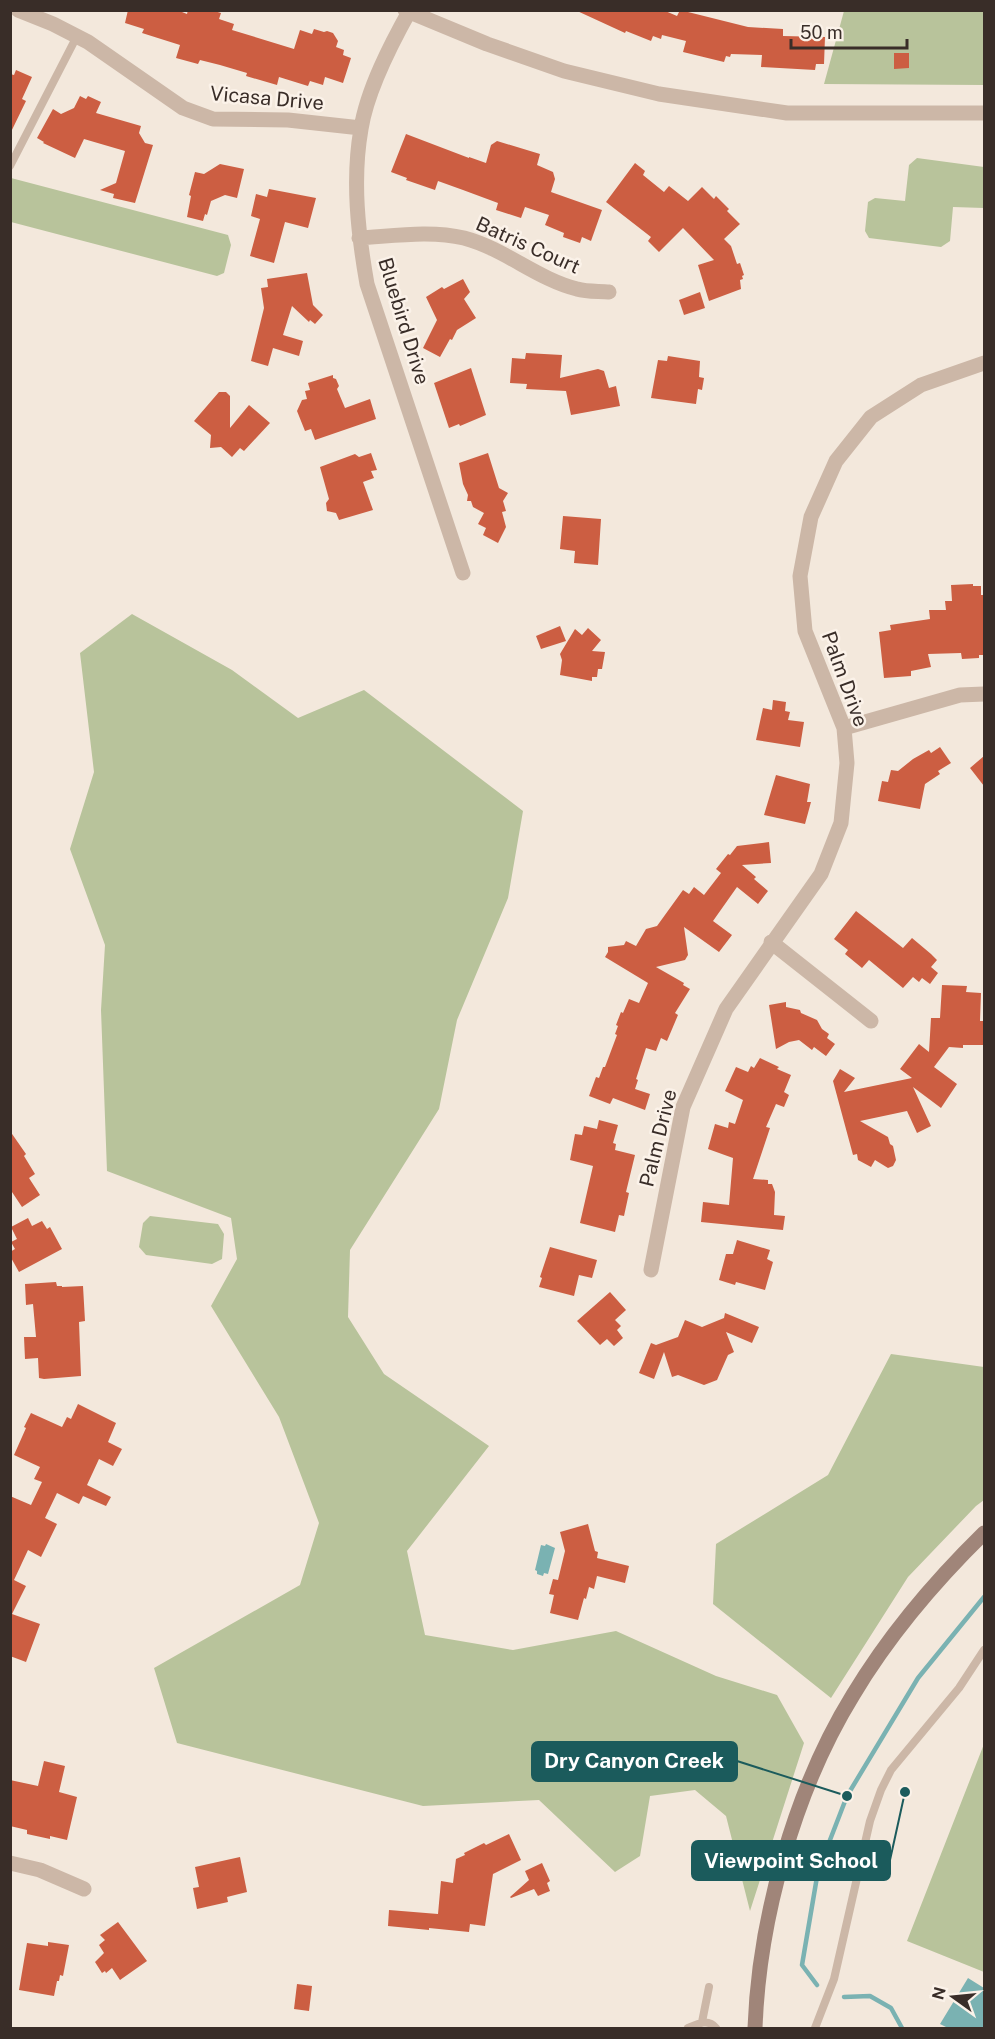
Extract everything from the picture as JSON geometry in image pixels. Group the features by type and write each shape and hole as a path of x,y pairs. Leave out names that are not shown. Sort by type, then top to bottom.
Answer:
{"main road":[{"path":"755,2028 761,1964 784,1854 802,1801 825,1748 852,1696 882,1650 916,1605 984,1533"}],"street":[{"name":"Vicasa Drive","path":"18,10 77,36 183,108 213,119 288,120 361,128"},
{"path":"408,11 488,44 564,71 659,94 787,113 984,113"},
{"name":"Bluebird Drive","path":"408,11 395,35 373,88 361,128 356,203 359,238 366,284 463,573"},
{"name":"Batris Court","path":"359,238 425,234 463,238 492,248 579,290 609,292"},
{"name":"Palm Drive","path":"651,1270 683,1107 726,1009 821,874 842,823 848,762 844,728 805,631 800,576 811,517 836,461 870,417 921,385 984,363"},
{"path":"844,728 960,695 984,694"},
{"path":"771,942 871,1021"},
{"path":"10,1863 40,1869 84,1889"}],"lane":[{"path":"10,166 77,36"},
{"path":"815,2028 834,1979 870,1821 881,1790 891,1770 958,1688 984,1650"},
{"path":"702,2022 709,1987"},
{"path":"688,2028 702,2022 716,2028"}],"green space":[{"path":"844,11 984,11 984,85 824,84"},
{"path":"917,158 984,167 984,208 953,207 950,241 941,247 869,238 865,231 868,202 875,198 905,201 909,165"},
{"path":"11,178 228,235 231,245 224,273 217,276 11,222"},
{"path":"132,614 232,670 298,718 364,690 523,811 508,898 457,1020 439,1109 350,1250 348,1317 384,1374 489,1446 407,1551 425,1635 513,1650 616,1631 716,1676 777,1695 804,1743 750,1911 726,1816 695,1790 650,1796 640,1856 615,1872 539,1800 423,1806 177,1743 154,1668 300,1585 319,1523 279,1417 211,1306 237,1259 231,1218 107,1171 101,1010 105,945 70,849 94,772 80,653"},
{"path":"150,1216 218,1224 224,1234 222,1259 212,1264 146,1255 139,1247 143,1223"},
{"path":"891,1354 984,1367 984,1500 908,1577 831,1698 713,1604 716,1544 828,1475"},
{"path":"984,1744 984,1972 907,1941"}],"water":[{"path":"546,1544 555,1548 548,1574 544,1573 543,1576 537,1574 535,1570 541,1545"},
{"path":"968,1978 984,1988 984,2028 948,2028 940,2024"}],"building":[{"path":"128,10 177,10 187,14 188,10 211,10 221,13 219,19 234,24 232,30 294,49 300,30 312,34 314,29 327,31 333,33 338,41 336,47 344,50 343,55 351,58 343,83 325,77 323,85 310,81 308,86 279,77 277,85 220,65 200,60 198,64 176,58 180,45 142,33 144,29 125,23"},
{"path":"575,10 663,10 677,16 680,10 748,27 783,29 783,36 825,37 824,64 816,64 815,70 761,67 762,55 731,54 730,57 726,56 724,62 683,52 686,41 662,35 661,39 653,36 651,41 626,31 625,33"},
{"path":"894,53 909,53 909,68 894,69"},
{"path":"16,70 32,77 22,99 26,101 10,134 10,74 14,75"},
{"path":"80,96 86,99 88,96 101,102 96,113 141,126 139,133 145,143 153,145 135,203 113,198 114,194 100,190 116,183 125,151 84,139 75,158 37,138 53,109 61,114 74,108"},
{"path":"406,134 486,163 491,145 497,141 540,154 537,165 553,172 555,179 551,192 602,210 591,241 582,237 580,243 563,237 564,233 545,225 549,215 525,207 521,218 496,210 498,203 438,181 435,190 391,172"},
{"path":"635,163 645,171 643,175 664,192 669,186 688,201 702,187 714,199 716,196 729,209 727,211 740,224 724,239 731,246 737,264 740,263 744,275 740,280 741,289 709,301 698,265 714,260 683,228 659,252 648,241 651,237 606,202"},
{"path":"220,164 244,169 237,198 225,195 211,201 203,221 187,217 191,196 189,195 195,172 204,174"},
{"path":"269,189 316,198 308,228 285,222 274,263 250,256 260,219 251,216 256,194 267,197"},
{"path":"307,273 313,305 323,315 315,324 310,320 309,322 292,306 283,335 303,341 299,356 273,348 268,366 251,361 264,308 261,288 268,287 267,279"},
{"path":"463,279 470,292 464,299 476,318 457,330 440,357 423,348 437,320 426,297 442,287 444,289"},
{"path":"700,292 705,308 684,315 679,300"},
{"path":"526,353 562,355 560,378 598,369 604,371 609,388 616,386 620,406 571,415 566,391 526,389 527,384 510,383 512,358 525,359"},
{"path":"668,356 700,361 699,377 704,378 702,390 698,389 696,404 651,398 658,360 667,361"},
{"path":"471,368 486,415 449,428 434,383"},
{"path":"333,375 339,386 337,389 345,408 370,399 376,419 315,440 311,429 305,431 297,411 302,400 307,399 305,391 310,390 308,383"},
{"path":"219,392 226,392 230,396 230,428 249,405 270,423 244,451 240,448 232,457 221,447 210,448 211,435 194,421"},
{"path":"371,453 377,470 371,471 374,478 363,482 373,510 339,520 336,513 327,511 326,503 329,499 320,467 355,454 359,457"},
{"path":"488,453 499,488 508,493 503,501 506,511 502,512 506,527 498,543 483,535 486,528 478,524 484,513 473,507 471,501 467,501 468,495 463,484 459,463"},
{"path":"563,516 601,519 598,565 574,563 575,551 560,549"},
{"path":"973,584 973,586 981,586 981,595 983,595 984,655 979,655 979,658 962,659 961,653 928,654 931,667 911,671 911,676 884,678 879,632 891,630 890,625 930,619 929,610 946,610 945,601 952,601 951,585"},
{"path":"560,626 566,641 541,649 536,636"},
{"path":"588,628 601,640 592,651 605,652 602,669 598,669 597,677 592,677 592,681 560,675 562,660 560,654 575,629 582,635"},
{"path":"773,700 786,702 785,711 790,712 788,720 804,722 800,747 756,740 763,708 772,710"},
{"path":"940,747 951,763 938,771 940,774 925,784 920,809 878,801 882,781 888,782 891,770 898,771 913,759 929,750 931,753"},
{"path":"984,756 984,786 970,768"},
{"path":"776,775 810,784 807,802 811,802 805,824 764,815"},
{"path":"769,842 771,863 742,865 768,891 758,904 737,887 713,921 732,935 719,952 684,927 688,955 685,960 656,967 690,989 675,1013 678,1015 667,1041 661,1038 656,1051 646,1048 635,1089 650,1094 645,1110 613,1098 610,1104 589,1096 596,1077 599,1078 605,1067 617,1035 615,1034 618,1026 616,1025 621,1012 623,1013 629,999 639,1003 648,983 605,957 608,947 624,945 626,941 636,946 646,929 657,926 683,890 689,894 694,887 704,895 721,873 716,869 737,846"},
{"path":"856,911 903,948 912,938 931,954 937,960 931,967 938,973 930,984 922,978 919,982 913,977 903,988 869,960 862,968 845,954 848,950 834,939"},
{"path":"942,985 967,986 966,992 981,993 980,1021 984,1021 984,1045 949,1047 934,1067 957,1084 941,1108 913,1087 931,1126 917,1133 907,1111 860,1121 888,1137 893,1146 896,1160 893,1166 888,1168 875,1160 871,1167 858,1160 857,1154 853,1155 833,1081 840,1069 855,1078 844,1092 912,1078 900,1069 919,1044 929,1052 931,1018 940,1018"},
{"path":"786,1002 786,1007 800,1010 801,1013 817,1020 822,1029 829,1034 827,1038 835,1044 826,1056 814,1047 812,1050 799,1040 776,1049 769,1005"},
{"path":"760,1058 791,1075 784,1092 789,1095 784,1107 776,1104 766,1127 770,1128 753,1179 768,1180 768,1184 772,1184 775,1192 774,1215 785,1216 783,1230 701,1222 703,1202 729,1205 733,1158 708,1149 715,1124 728,1128 729,1122 735,1124 743,1100 725,1091 736,1067 748,1072 751,1066 754,1068"},
{"path":"599,1120 618,1125 613,1143 616,1144 615,1150 635,1155 626,1192 629,1193 624,1216 619,1215 615,1232 580,1223 593,1166 570,1160 575,1134 582,1135 584,1126 597,1129"},
{"path":"10,1131 26,1154 24,1156 35,1174 29,1178 40,1195 22,1207 10,1189"},
{"path":"28,1218 32,1226 42,1221 47,1229 50,1227 62,1249 19,1272 10,1256 10,1252 15,1249 11,1242 17,1239 11,1227"},
{"path":"737,1240 770,1250 767,1259 773,1262 765,1290 719,1280 726,1254 733,1254"},
{"path":"550,1247 597,1260 592,1278 579,1275 574,1296 539,1287"},
{"path":"56,1282 57,1286 62,1287 83,1286 85,1321 79,1322 81,1376 44,1379 39,1378 38,1358 25,1359 24,1337 36,1337 33,1304 26,1305 25,1284"},
{"path":"610,1292 626,1310 615,1320 621,1326 617,1330 623,1338 614,1346 607,1339 600,1345 577,1321"},
{"path":"725,1313 759,1327 752,1343 726,1332 734,1352 728,1355 717,1380 704,1385 678,1375 672,1377 664,1352 654,1379 639,1373 651,1343 656,1345 678,1337 685,1320 702,1327 724,1318"},
{"path":"78,1404 116,1423 108,1442 122,1449 113,1466 99,1459 87,1485 111,1497 106,1506 83,1496 79,1504 57,1493 45,1518 57,1524 41,1557 28,1550 14,1580 26,1586 12,1614 40,1624 26,1662 10,1656 10,1496 31,1505 42,1482 34,1479 40,1467 14,1455 31,1413 62,1427 67,1417 71,1419"},
{"path":"588,1524 595,1551 598,1552 597,1558 629,1566 625,1583 597,1576 594,1589 589,1587 586,1599 584,1598 578,1620 550,1613 554,1595 549,1594 553,1579 558,1580 565,1551 560,1532"},
{"path":"44,1761 65,1766 59,1792 77,1797 67,1840 27,1834 27,1830 10,1826 10,1780 38,1786"},
{"path":"509,1834 521,1860 493,1874 485,1926 470,1924 469,1932 388,1926 389,1910 438,1914 441,1881 453,1883 456,1859 484,1843 486,1845"},
{"path":"240,1857 247,1892 227,1897 228,1902 197,1909 193,1888 199,1887 195,1867"},
{"path":"542,1863 550,1881 547,1883 550,1891 538,1896 534,1889 511,1898 529,1880 525,1871"},
{"path":"118,1922 147,1961 120,1980 112,1968 102,1973 95,1962 104,1953 99,1945 105,1940 100,1935"},
{"path":"48,1942 69,1945 63,1976 60,1975 57,1981 54,1996 19,1990 27,1943 48,1946"},
{"path":"297,1984 312,1986 309,2011 294,2009"}],"waterway":[{"path":"817,1985 802,1965 818,1871 847,1796 918,1678 984,1597"},
{"path":"844,1997 870,1996 891,2008 902,2028"}],"place":[{"name":"Viewpoint School","path":"905,1792"},
{"name":"Dry Canyon Creek","path":"847,1796"}]}
